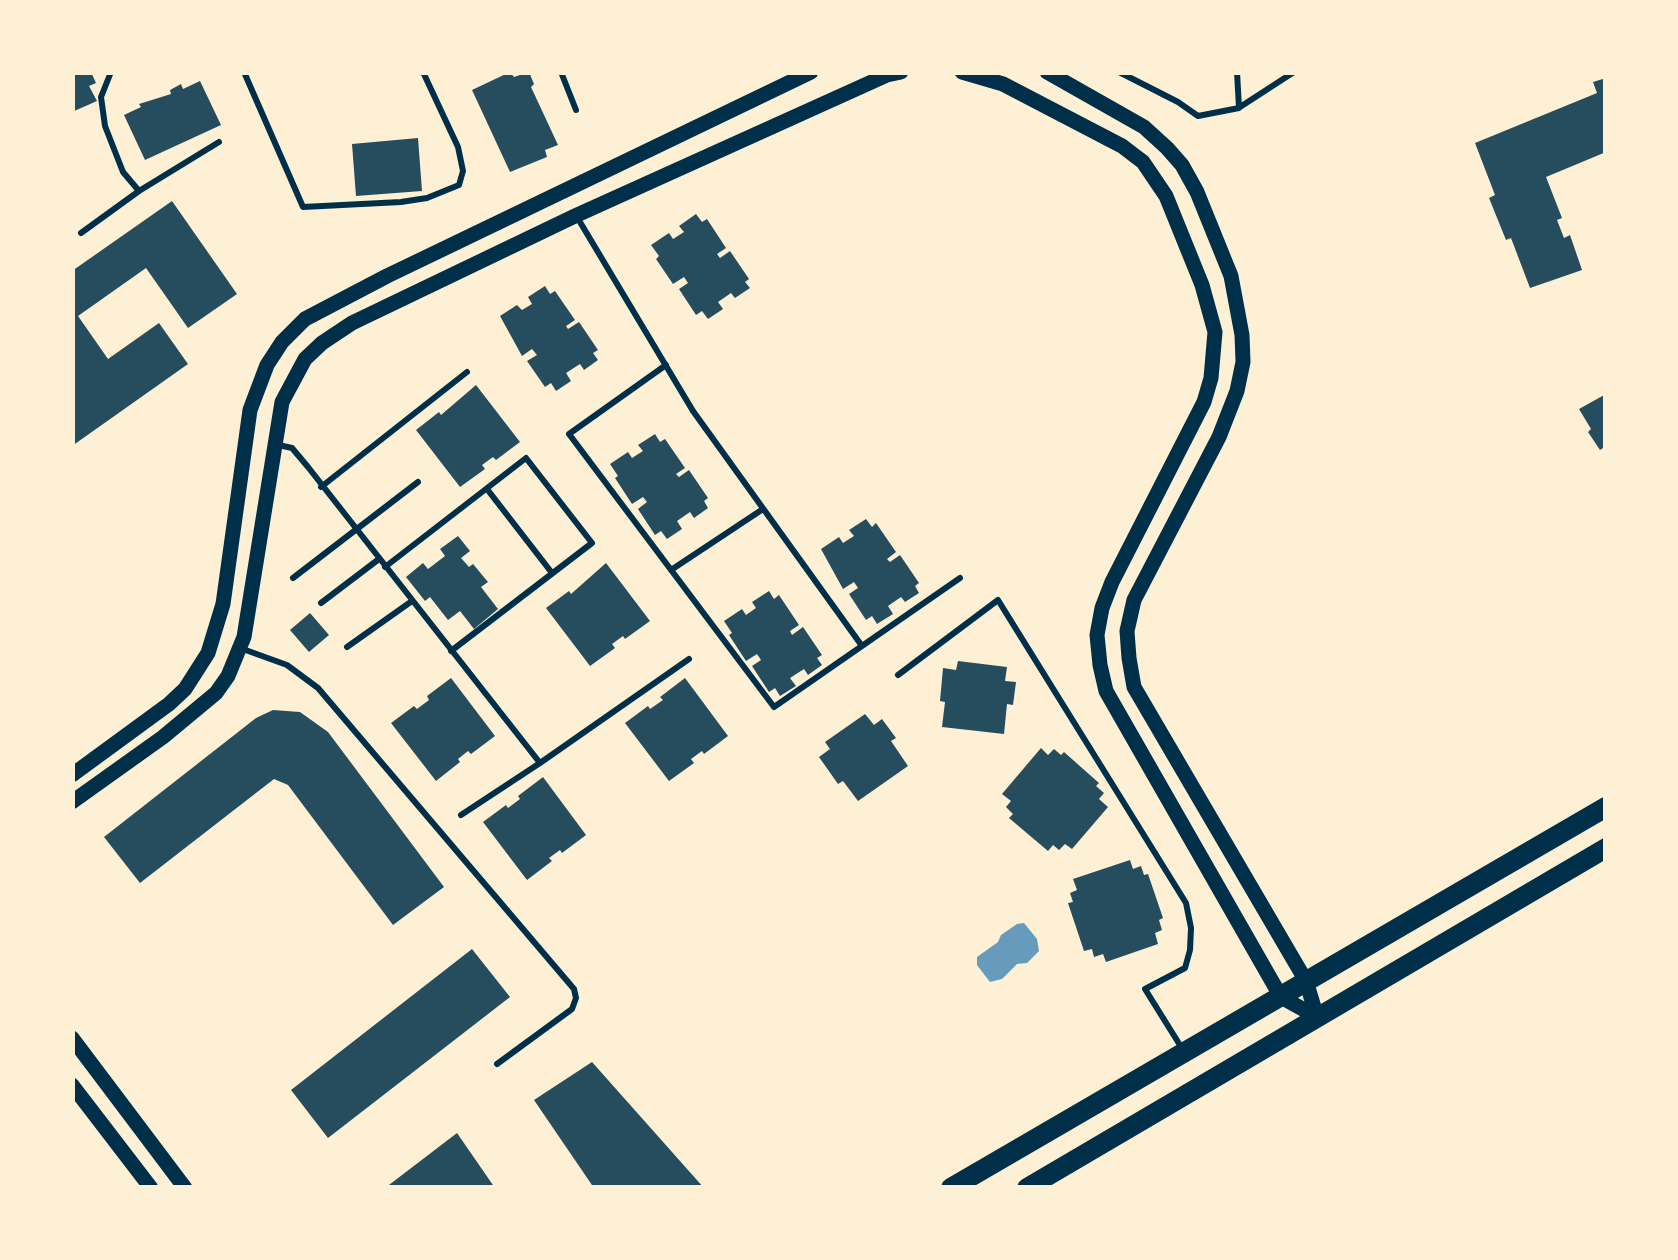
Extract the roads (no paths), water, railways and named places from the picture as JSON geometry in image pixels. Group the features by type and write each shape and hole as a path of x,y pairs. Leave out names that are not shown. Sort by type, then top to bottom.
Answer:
{"main road":[{"path":"950,1188 1606,807"},
{"path":"1028,1188 1606,848"}],"street":[{"path":"72,775 169,704 185,689 208,653 223,604 250,410 262,375 282,342 305,319 811,72"},
{"path":"72,802 216,693 228,676 240,648 282,402 290,381 322,342 352,322 577,216 901,72"},
{"path":"962,72 1003,84 1122,146 1143,162 1166,196 1202,285 1215,332 1211,378 1204,402 1112,582 1102,608 1098,635 1100,665 1106,691 1281,997 1317,1017"},
{"path":"1047,72 1144,127 1167,148 1197,192 1231,276 1242,335 1243,362 1237,391 1219,437 1134,600 1127,630 1129,658 1134,686 1306,981 1317,1017"},
{"path":"563,190 577,216"},
{"path":"246,441 273,444"},
{"path":"72,1038 185,1188"},
{"path":"72,1085 152,1188"}],"lane":[{"path":"111,72 101,97 105,126 123,172 140,191"},
{"path":"244,72 302,207 401,202 428,198 459,185 463,171 458,147 422,72"},
{"path":"561,72 576,110"},
{"path":"1119,72 1198,116 1239,108 1294,72"},
{"path":"1237,72 1239,108"},
{"path":"81,232 219,142"},
{"path":"577,216 694,411 862,646"},
{"path":"666,365 569,434 774,707 960,578"},
{"path":"321,487 467,372"},
{"path":"273,444 292,448 540,762"},
{"path":"384,567 526,458 592,543 451,650"},
{"path":"293,578 418,482"},
{"path":"487,488 552,573"},
{"path":"671,570 763,508"},
{"path":"320,603 378,559"},
{"path":"898,675 998,600 1186,903 1192,928 1184,968 1146,988 1184,1051"},
{"path":"348,646 412,601"},
{"path":"240,648 288,664 318,688 574,989 572,1009 497,1064"},
{"path":"462,815 689,658"}],"water":[{"path":"1024,923 1037,939 1039,951 1002,979 990,982 977,965 977,957 998,942 1001,935"}]}
